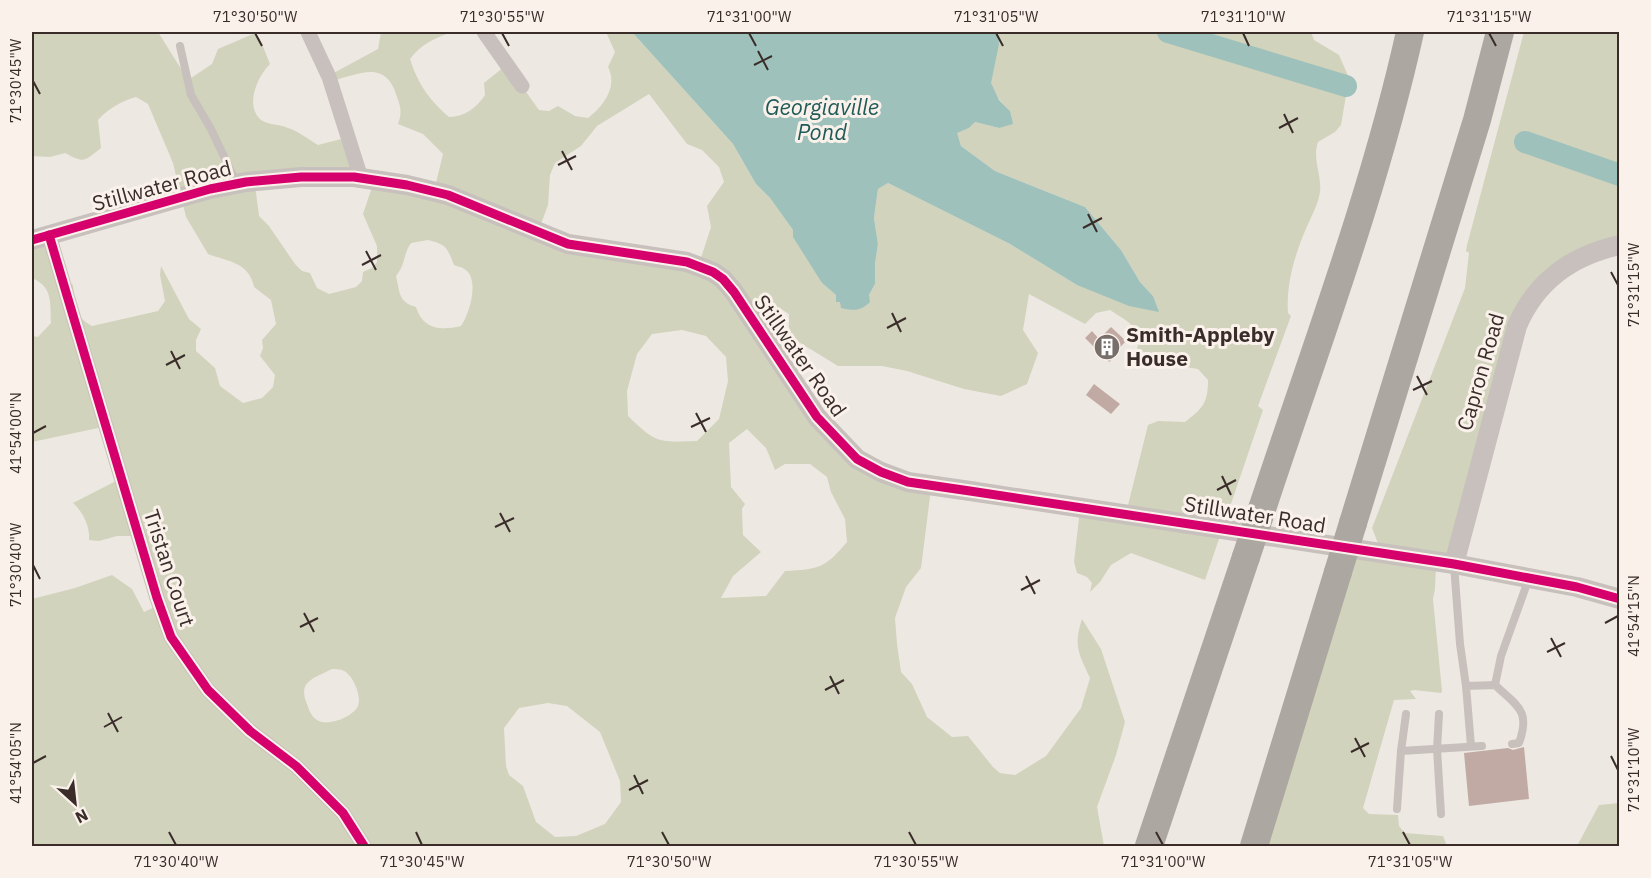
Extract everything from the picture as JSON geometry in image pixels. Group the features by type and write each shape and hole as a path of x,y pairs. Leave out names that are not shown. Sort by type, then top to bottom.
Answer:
{"highway":[{"path":"1149,846 1367,191 1394,99 1410,32"},
{"path":"1254,846 1477,120 1500,32"},
{"path":"1264,846 1287,738"}],"street":[{"path":"308,32 329,77 362,178"},
{"path":"484,32 522,86"},
{"name":"Stillwater Road","path":"40,238 175,198 237,184 321,176 362,178 407,185 448,195 568,244 687,262 713,273 723,279 734,292 817,417 857,459 898,479 928,486 970,490 1454,564 1577,587 1620,599"},
{"name":"Tristan Court","path":"40,238 171,638 208,690 250,731 296,766 343,813 364,846"},
{"name":"Capron Road","path":"1454,564 1517,326 1524,310 1542,286 1565,266 1581,257 1620,245"}],"lane":[{"path":"180,46 191,95 211,129 237,184"},
{"path":"1454,564 1471,746"},
{"path":"1495,685 1502,656 1529,578"},
{"path":"1466,686 1495,685 1521,709 1525,718 1519,743 1512,744"},
{"path":"1397,810 1401,751 1407,714"},
{"path":"1439,714 1437,749 1441,814"},
{"path":"1401,751 1482,746"}],"green space":[{"path":"32,32 158,32 188,80 212,64 218,49 253,34 260,39 270,64 257,83 253,99 256,114 264,122 292,129 318,145 345,138 361,175 255,185 259,216 269,226 295,264 302,271 310,273 317,288 329,294 356,287 362,281 363,272 372,268 377,262 377,246 363,214 372,187 434,191 443,154 423,134 398,124 399,104 392,85 386,77 371,72 332,81 330,75 378,49 381,32 452,32 429,42 410,59 425,91 449,117 465,113 478,104 485,95 484,83 505,66 509,68 539,110 549,111 558,106 575,116 588,118 604,102 610,88 611,74 608,67 615,52 606,32 632,32 733,144 756,184 770,198 793,230 822,283 836,295 869,295 875,284 878,244 874,218 878,189 888,183 1010,244 1077,285 1153,296 1140,282 1121,250 1085,207 995,171 961,146 956,133 969,128 975,122 999,128 1010,111 996,95 991,84 998,32 1311,32 1314,40 1339,55 1349,78 1341,125 1335,132 1318,142 1316,148 1320,192 1297,251 1292,272 1288,292 1288,313 1291,316 1258,406 1263,410 1205,580 1131,553 1111,565 1090,592 1092,583 1087,577 1077,573 1074,562 1080,509 1126,513 1148,425 1158,421 1185,422 1203,404 1208,388 1208,380 1198,369 1167,364 1158,353 1136,352 1138,337 1133,326 1110,310 1096,313 1085,324 1029,294 1023,330 1038,353 1027,384 1001,396 964,389 907,371 882,366 838,366 789,336 789,314 781,309 756,321 853,450 931,489 921,568 906,587 895,618 901,672 912,684 927,717 952,737 968,736 1000,773 1015,775 1046,756 1081,708 1090,678 1078,650 1079,628 1082,619 1101,649 1125,722 1097,807 1104,846 32,846 32,599 75,588 112,575 132,589 144,612 159,605 138,536 117,536 99,541 89,540 85,520 73,503 116,481 103,427 32,442 32,336 38,337 51,323 49,297 45,287 34,279 32,274 32,242 43,239 52,269 73,285 78,314 92,326 158,311 165,301 160,275 161,266 189,319 201,329 196,340 196,351 215,368 220,386 243,403 262,398 273,387 275,375 260,356 263,348 262,340 276,324 271,300 254,287 248,272 237,264 208,254 186,217 173,163 148,104 136,97 120,103 102,116 98,120 101,148 84,160 65,153 50,157 32,156","holes":["649,94 687,144 702,150 719,167 724,182 707,206 711,227 699,264 538,232 548,205 550,175 555,163 581,146 597,126","428,240 439,243 448,250 454,265 467,271 471,276 472,298 461,326 433,327 423,320 416,307 403,299 396,276 411,243","682,330 706,336 726,357 728,381 719,419 697,441 659,439 646,432 628,416 627,391 637,354 652,334","747,429 766,448 775,470 785,464 810,464 827,477 831,492 845,519 847,542 832,558 813,568 785,571 766,596 721,598 733,576 761,552 743,535 742,509 745,504 731,487 729,443","332,669 342,670 349,675 359,696 358,706 351,714 333,722 321,722 312,715 304,690 309,681","548,703 567,706 600,732 620,781 621,802 605,824 576,836 555,837 536,822 523,786 509,775 506,766 504,728 519,708"]},
{"path":"1524,32 1619,32 1619,247 1592,256 1534,298 1447,559 1436,566 1433,599 1442,691 1441,693 1414,690 1410,691 1416,699 1394,700 1363,808 1369,814 1398,815 1399,826 1405,833 1443,836 1447,846 1264,846 1346,552 1381,551 1372,528 1465,288 1469,253 1466,251 1467,245"},
{"path":"1619,803 1619,846 1577,846 1599,805"}],"water":[{"name":"Georgiaville Pond","path":"632,32 998,32 999,44 991,83 999,100 1010,111 1013,124 999,128 975,122 969,128 957,133 961,146 995,171 1085,207 1121,250 1140,282 1153,296 1159,312 1129,306 1077,285 1010,244 888,183 878,189 874,218 878,244 875,284 869,295 870,302 857,310 841,308 840,302 836,302 836,295 822,283 793,237 793,230 770,198 756,184 733,144"}],"building":[{"name":"Smith-Appleby House","path":"1111,327 1126,341 1109,362 1085,338 1092,331 1099,339"},
{"path":"1094,384 1120,404 1111,414 1086,395"},
{"path":"1524,747 1529,799 1469,806 1464,753 1508,748 1513,750"}],"waterway":[{"path":"1168,32 1346,86"},
{"path":"1525,142 1620,175"}],"cycle path":[{"path":"32,240 210,189 246,182 301,177 354,177 407,185 448,195 568,244 687,262 713,272 723,279 734,292 817,417 857,459 881,472 908,482 1454,564 1577,587 1620,599"},
{"path":"49,235 157,598 171,637 208,690 250,731 296,766 343,813 364,846"}],"place":[{"name":"Smith-Appleby House","path":"1107,347"}]}
